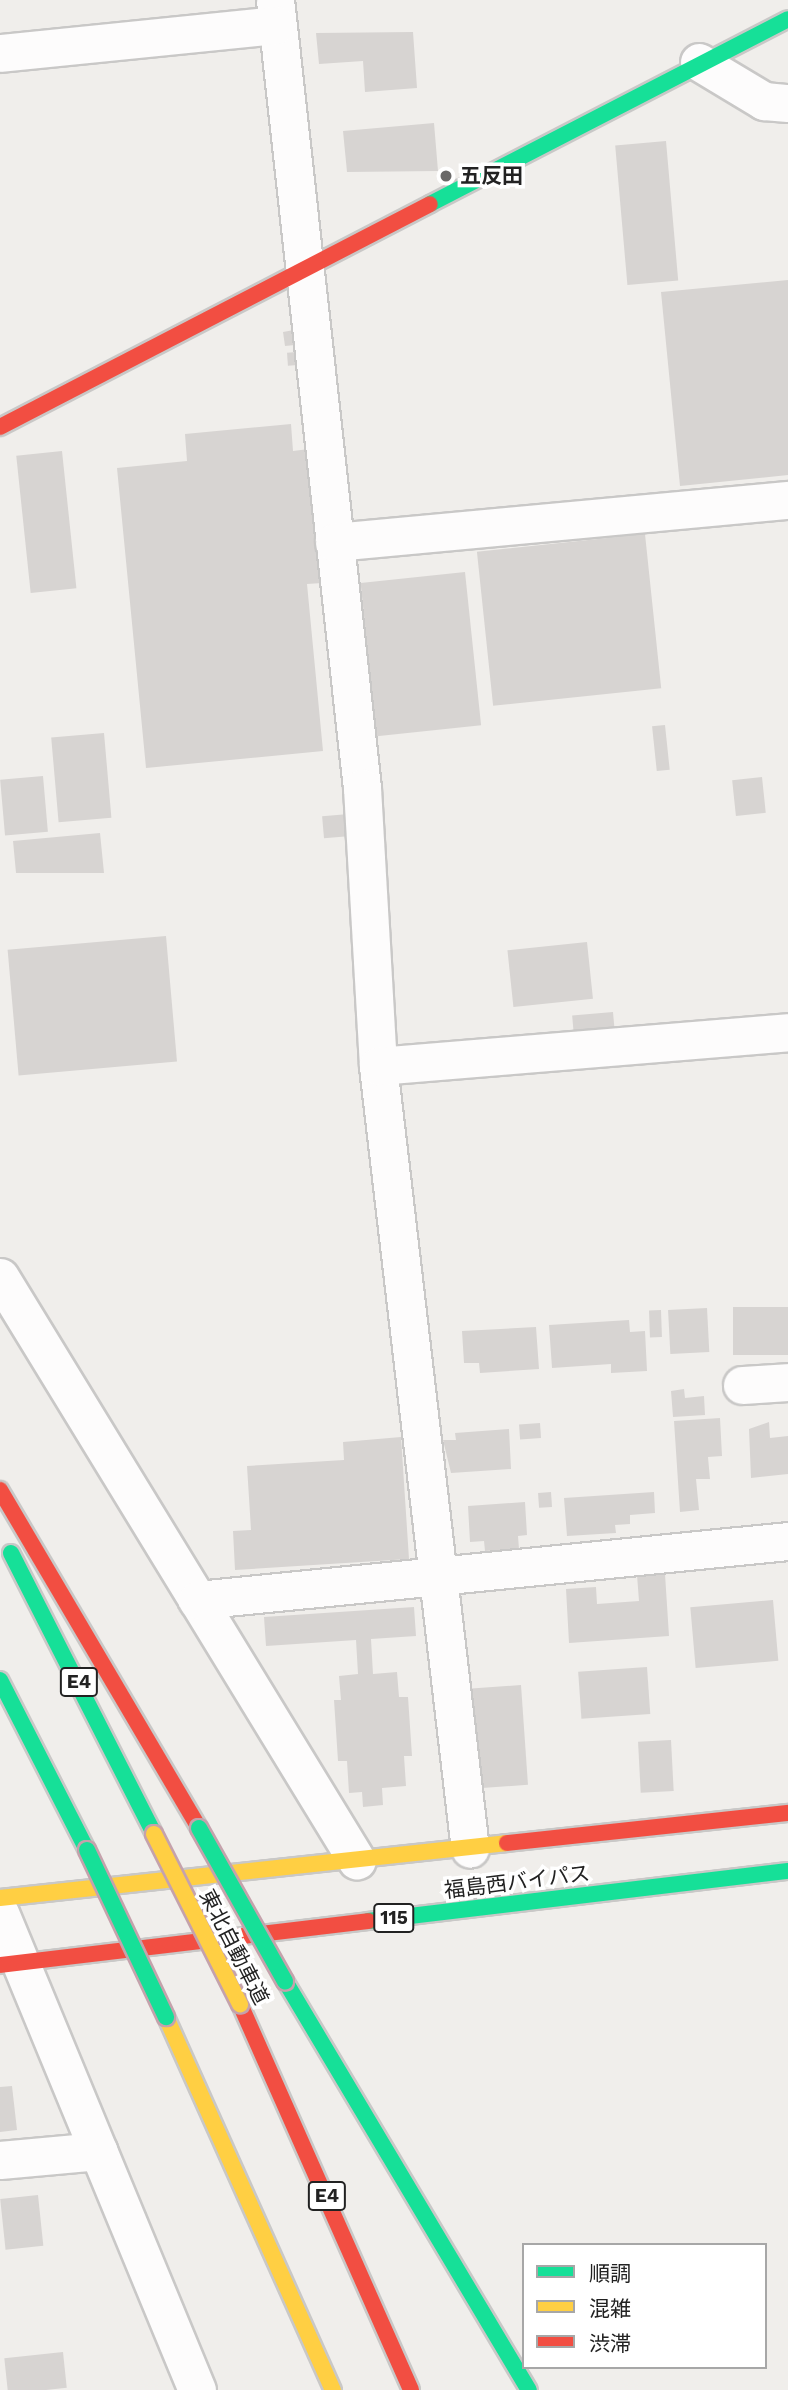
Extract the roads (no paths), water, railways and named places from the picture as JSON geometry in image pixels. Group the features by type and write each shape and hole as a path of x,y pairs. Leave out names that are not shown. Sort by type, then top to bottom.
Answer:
{"main road":[{"path":"0,427 307,273 699,62 788,19"},
{"path":"0,1490 199,1828 285,1981 529,2390"},
{"name":"東北自動車道","path":"0,1532 240,2004 411,2390"},
{"path":"0,1680 87,1850 166,2017 333,2390"},
{"name":"福島西バイパス","path":"0,1898 788,1813"},
{"name":"福島西バイパス","path":"8,1964 788,1871"}],"street":[{"path":"0,53 276,13 307,273 362,788 378,1066 436,1579 470,1849"},
{"path":"699,62 764,101 788,103"},
{"path":"334,542 788,500"},
{"path":"378,1066 788,1032"},
{"path":"0,1277 357,1861"},
{"path":"742,1385 788,1382"},
{"path":"197,1600 436,1579 788,1541"},
{"path":"0,1913 8,1964 99,2151 197,2390"},
{"path":"0,2160 99,2151"}],"place":[{"name":"五反田","path":"446,176"}]}
